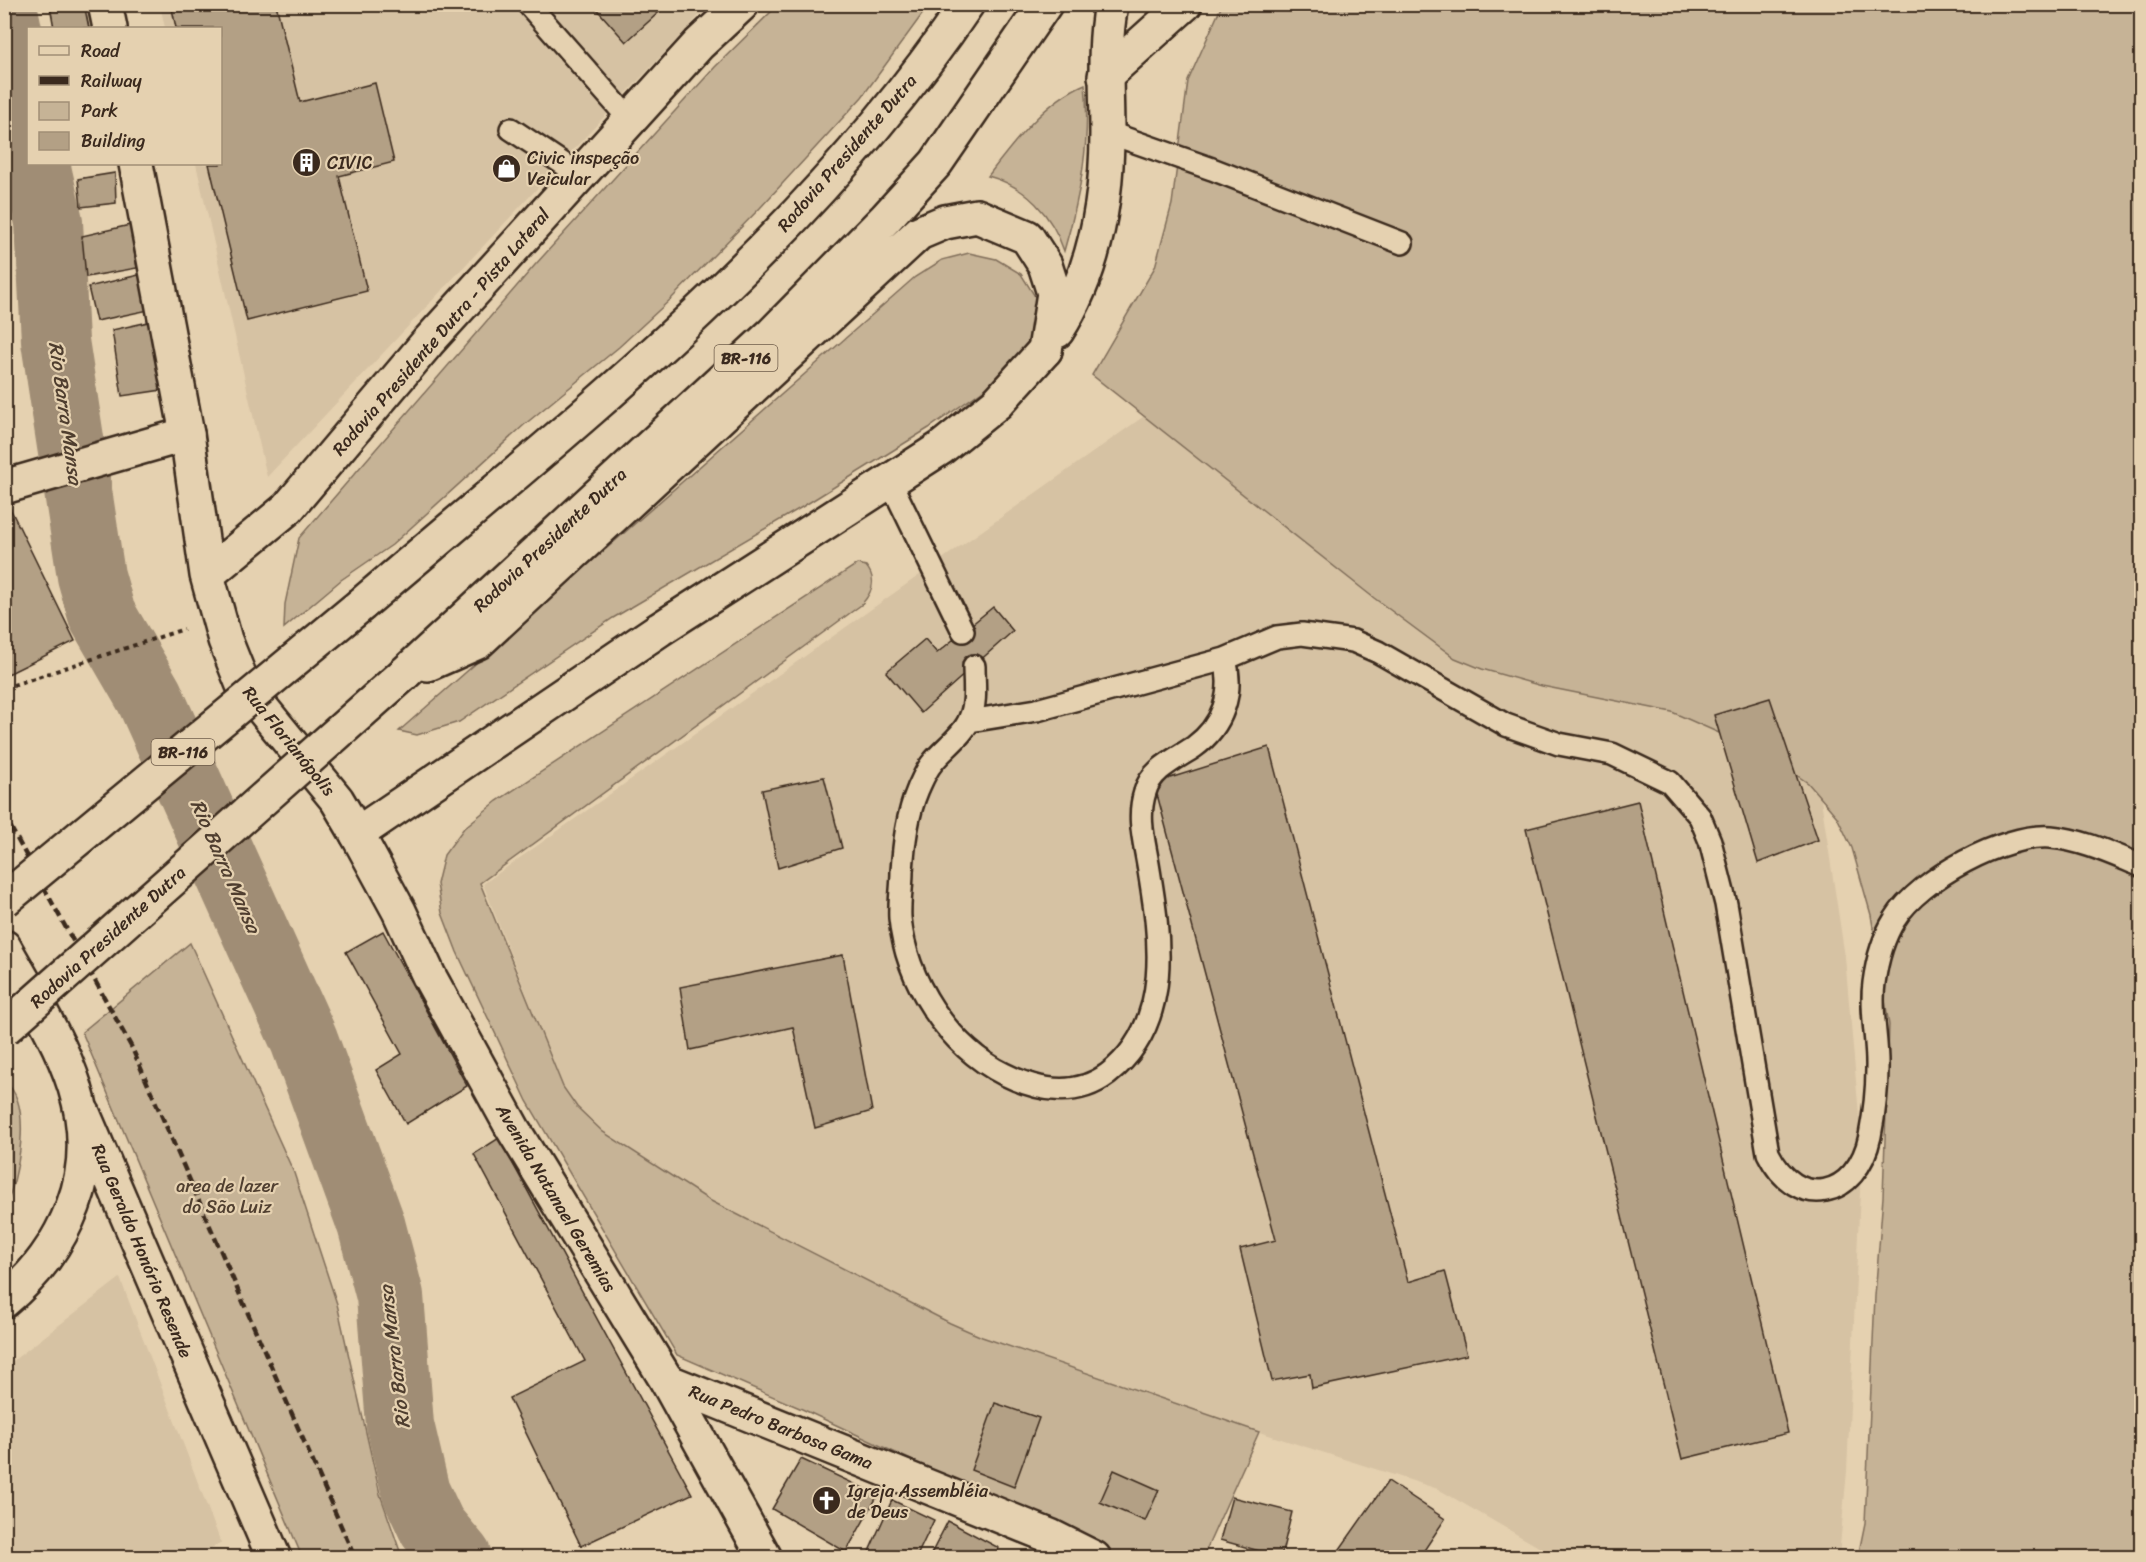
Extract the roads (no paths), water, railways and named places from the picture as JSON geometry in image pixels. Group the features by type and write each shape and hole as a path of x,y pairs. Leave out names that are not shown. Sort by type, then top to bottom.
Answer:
{"main road":[{"path":"105,4 110,27"},
{"name":"Rodovia Presidente Dutra - Pista Lateral","path":"207,575 288,508 429,342 699,44 742,4"},
{"name":"Rodovia Presidente Dutra","path":"4,900 362,604 642,364 803,209 883,117 967,4"},
{"name":"Rodovia Presidente Dutra","path":"4,1029 404,674 772,334 886,218 936,163 1046,4"},
{"path":"357,834 660,629 941,448 997,403 1045,350 1066,317 1100,221 1106,175 1105,76 1111,4"},
{"path":"1105,76 1185,4"},
{"name":"Rua Florianópolis","path":"136,165 187,434 207,575 219,617 243,685 337,800 357,834"},
{"path":"404,674 478,642 919,233 945,222 977,216 1027,237 1045,265 1054,293 1045,350"},
{"path":"8,486 187,434"},
{"name":"Avenida Natanael Geremias","path":"357,834 399,911 429,976 513,1129 667,1381 765,1557"},
{"name":"Rua Geraldo Honório Resende","path":"4,947 63,1054 82,1111 274,1557"},
{"path":"4,1301 34,1274 59,1239 68,1220 86,1162 82,1111"},
{"name":"Rua Pedro Barbosa Gama","path":"667,1381 1050,1536 1094,1557"}],"lane":[{"path":"528,4 631,121"},
{"path":"511,129 580,176"},
{"path":"1107,132 1212,169 1402,243"},
{"path":"890,481 963,631"},
{"path":"970,721 1037,711 1226,660 1277,637 1302,634 1353,641 1378,652 1506,725 1559,744 1587,747 1612,754 1670,782 1700,817 1710,841 1726,904 1767,1153 1775,1168 1792,1183 1810,1191 1825,1192 1836,1187 1850,1178 1862,1162 1869,1137 1878,1068 1873,1008 1874,984 1882,944 1896,917 1911,899 1957,865 1978,855 2016,842 2048,837 2076,841 2142,866"},
{"path":"974,666 974,704 970,721 924,775 909,814 900,916 915,974 931,1006 953,1035 982,1061 1031,1085 1061,1091 1093,1085 1118,1066 1142,1033 1156,998 1160,963 1152,887 1141,829 1145,790 1161,768 1197,745 1216,724 1230,691 1226,660"}],"waterway":[{"name":"Rio Barra Mansa","path":"4,11 27,122"},
{"name":"Rio Barra Mansa","path":"36,165 49,222 55,341 91,576 102,615 149,696 304,1040 371,1224 390,1296 400,1425 416,1493 432,1527 458,1558"}],"railway":[{"path":"4,815 132,1048 355,1558"}],"place":[{"name":"CIVIC","path":"306,163"},
{"name":"Civic inspeção Veicular","path":"506,168"},
{"name":"Igreja Assembléia de Deus","path":"826,1501"}],"park label":[{"name":"area de lazer do São Luiz","path":"227,1196"}]}
